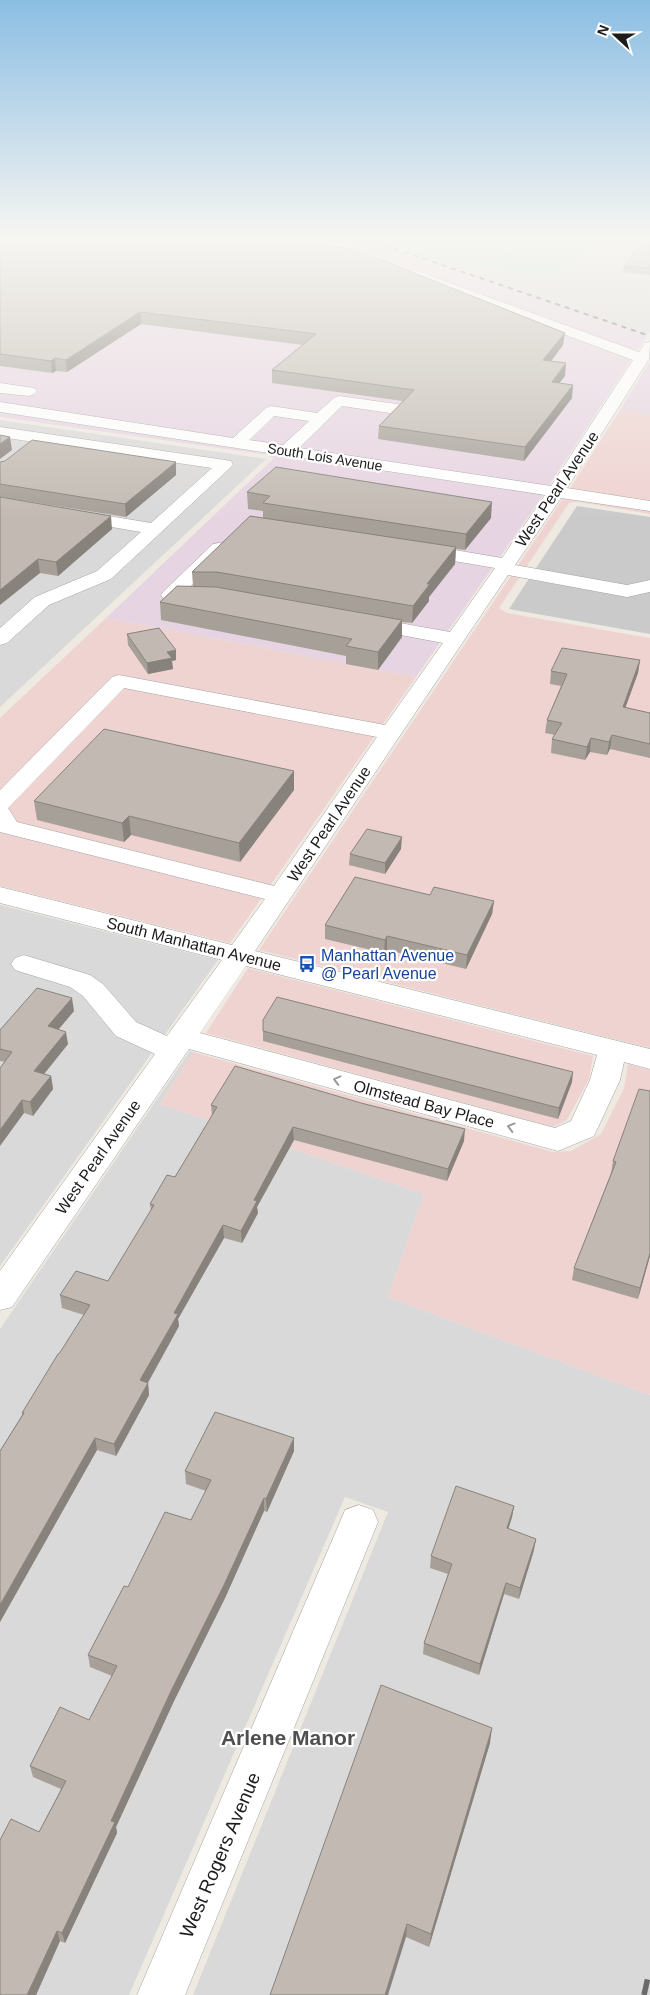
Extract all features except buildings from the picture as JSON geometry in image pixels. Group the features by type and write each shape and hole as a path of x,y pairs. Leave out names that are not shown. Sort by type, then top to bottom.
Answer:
{"street":[{"path":"576,332 620,348 646,353"},
{"name":"West Pearl Avenue","path":"0,1297 239,955 456,639 560,486 646,353"},
{"path":"0,388 29,391"},
{"path":"286,451 339,401 397,409"},
{"name":"South Lois Avenue","path":"0,407 286,451 311,460 464,478 560,486 650,506"},
{"path":"236,443 270,411 321,418"},
{"path":"20,453 68,418"},
{"path":"0,432 225,465 104,575 42,602 0,638"},
{"path":"311,460 317,443 321,442 366,447"},
{"path":"531,472 560,486"},
{"path":"453,492 464,478"},
{"path":"0,503 154,529"},
{"path":"217,596 171,596 231,536"},
{"path":"399,547 505,566 626,591 650,586"},
{"path":"350,620 456,639"},
{"path":"0,803 120,681 391,733"},
{"path":"0,814 8,828 280,895"},
{"name":"South Manhattan Avenue","path":"0,896 650,1059"},
{"name":"Olmstead Bay Place","path":"24,964 80,981 93,990 126,1029 177,1044 558,1140 583,1128 605,1080 613,1050"},
{"name":"West Rogers Avenue","path":"161,1995 359,1522"}],"shaded area":[{"path":"0,332 642,332 648,334 548,487 0,404"},
{"path":"650,361 650,414 620,410"},
{"path":"620,410 650,414 650,502 569,490"},
{"path":"0,411 544,494 416,677 106,618 274,458 269,455 0,417"},
{"path":"0,420 266,459 0,707"},
{"path":"564,497 650,510 650,514 579,502 569,503 499,608 507,613 650,638 650,1048 259,950"},
{"path":"577,506 650,517 650,634 509,609"},
{"path":"106,618 416,677 230,943 0,886 0,718"},
{"path":"0,905 218,960 0,1266"},
{"path":"248,968 593,1056 589,1079 567,1120 553,1127 206,1033"},
{"path":"190,1051 193,1052 160,1104 424,1194 388,1297 650,1395 650,1995 193,1995 388,1512 345,1497 129,1995 0,1995 0,1329"},
{"path":"193,1052 553,1152 571,1151 601,1134 624,1088 628,1064 650,1070 650,1395 388,1297 424,1194 160,1104"}],"railway":[{"path":"639,332 650,336"},
{"path":"644,1995 650,1968"}],"place":[{"name":"Manhattan Avenue @ Pearl Avenue","path":"307,964"}],"district":[{"name":"Arlene Manor","path":"288,1737"}]}
